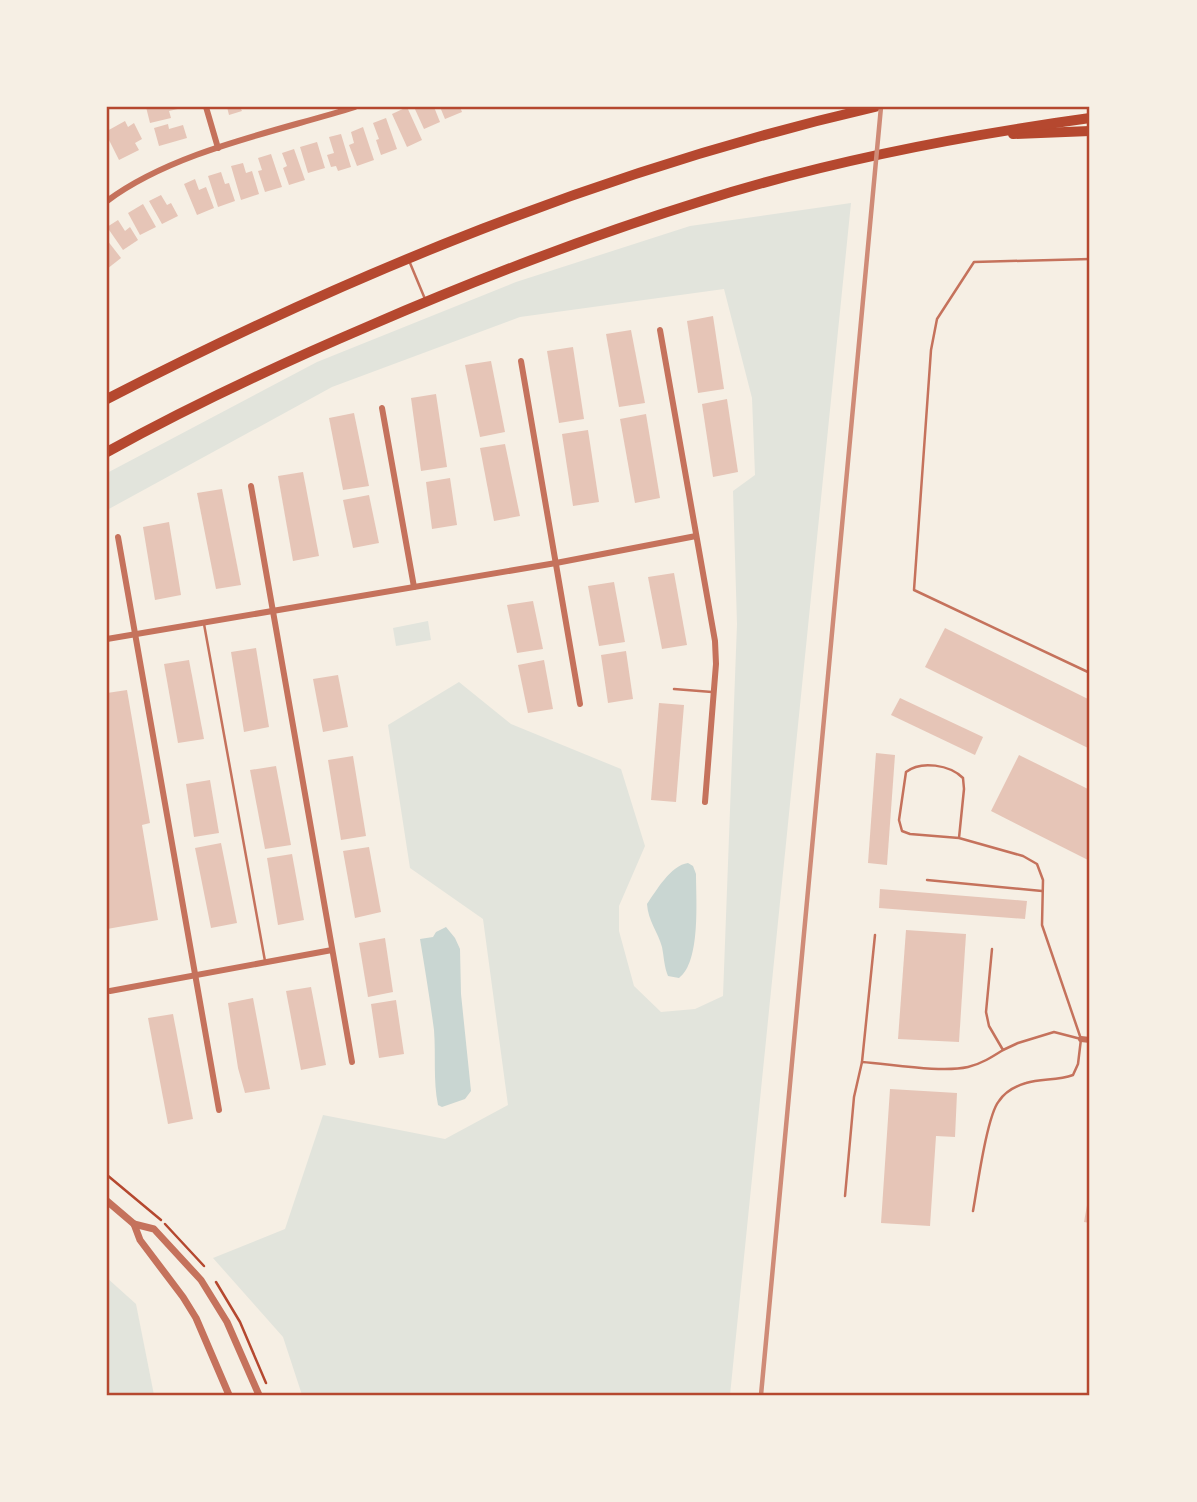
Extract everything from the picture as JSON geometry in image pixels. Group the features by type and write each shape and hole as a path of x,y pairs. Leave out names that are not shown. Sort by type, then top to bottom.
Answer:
{"highway":[{"path":"107,399 291,308 407,257 516,214 694,154 875,107"},
{"path":"107,452 207,400 425,301 612,230 704,200 801,173 956,139 1090,118"},
{"path":"972,136 1090,131"}],"street":[{"path":"206,107 218,148"},
{"path":"107,190 109,199 171,165 355,107"},
{"path":"660,330 715,641 714,692 705,802"},
{"path":"521,361 580,704"},
{"path":"382,408 414,587"},
{"path":"251,486 352,1062"},
{"path":"107,639 556,563 696,536"},
{"path":"118,537 219,1110"},
{"path":"108,992 332,950"},
{"path":"1081,1039 1090,1040"},
{"path":"107,1200 134,1224 154,1229 201,1280 227,1322 259,1395"},
{"path":"134,1224 140,1240 160,1264 196,1318 229,1395"}],"lane":[{"path":"407,257 425,301"},
{"path":"1090,259 974,262 937,319 931,350 914,590 1090,673"},
{"path":"204,623 265,961"},
{"path":"674,689 714,692"},
{"path":"959,838 964,778 956,771 924,764 913,766 906,772 899,820 902,831 959,838 1023,856 1037,864 1043,880 1042,925 1081,1039 1078,1064 1073,1075 1060,1080 1027,1082 1010,1090 997,1102 991,1118 973,1211"},
{"path":"927,880 1042,891"},
{"path":"845,1196 854,1097 862,1062 875,935"},
{"path":"992,950 986,1012 989,1026 1003,1050"},
{"path":"862,1062 958,1068 986,1060 1018,1042 1054,1032 1081,1039"}],"path":[{"path":"240,1322 265,1379"}],"shaded area":[{"path":"851,203 730,1395 302,1395 283,1337 213,1258 285,1229 323,1115 445,1139 508,1105 483,919 410,868 388,725 459,682 511,724 621,769 645,846 619,906 619,931 634,986 661,1012 695,1009 723,996 737,624 733,491 755,475 752,398 724,289 520,317 332,387 107,510 107,473 317,362 516,282 690,226"},
{"path":"428,621 431,640 396,646 393,628"},
{"path":"688,863 693,866 696,874 696,929 691,959 679,978 668,976 662,947 647,904 670,873"},
{"path":"446,927 460,949 461,994 471,1091 465,1099 442,1107 438,1105 436,1096 434,1030 420,939 433,937 436,932"},
{"path":"107,1278 136,1304 154,1395 107,1395"}],"building":[{"path":"146,107 182,108 169,111 171,118 150,123"},
{"path":"227,107 240,107 242,111 229,115"},
{"path":"407,107 422,140 407,147 392,114"},
{"path":"414,107 434,107 440,122 424,129"},
{"path":"440,107 460,107 462,112 445,119"},
{"path":"386,118 397,149 381,155 373,123"},
{"path":"125,121 128,127 134,123 142,139 135,143 139,150 119,160 107,131"},
{"path":"168,124 169,129 183,125 187,138 159,146 154,128"},
{"path":"363,127 374,160 357,166 349,145 354,143 351,132"},
{"path":"341,134 351,167 338,171 336,166 331,167 327,155 334,153 329,137"},
{"path":"317,142 325,168 308,173 300,147"},
{"path":"294,149 305,180 289,185 283,168 287,166 282,153"},
{"path":"271,154 282,187 265,192 258,171 262,170 258,158"},
{"path":"243,163 246,173 252,171 259,194 241,200 231,166"},
{"path":"221,172 225,184 229,183 235,201 218,207 208,176"},
{"path":"195,179 199,190 206,187 214,208 197,215 184,184"},
{"path":"161,195 167,205 171,203 178,216 162,224 149,201"},
{"path":"143,204 156,227 140,235 128,213"},
{"path":"118,220 125,231 130,227 138,240 123,250 107,227"},
{"path":"107,240 121,258 107,269"},
{"path":"713,316 724,389 698,393 687,321"},
{"path":"631,330 645,403 619,407 606,334"},
{"path":"573,347 584,419 559,423 547,351"},
{"path":"491,361 505,432 480,437 465,365"},
{"path":"436,394 447,467 421,471 411,398"},
{"path":"727,399 738,472 713,477 702,404"},
{"path":"354,413 369,486 343,490 329,418"},
{"path":"646,414 660,498 635,503 620,419"},
{"path":"588,430 599,502 573,506 562,434"},
{"path":"505,444 520,516 494,521 480,448"},
{"path":"303,472 319,556 293,561 278,476"},
{"path":"450,478 457,525 432,529 426,482"},
{"path":"222,489 241,585 216,589 197,493"},
{"path":"369,495 379,543 353,548 343,500"},
{"path":"169,522 181,595 155,600 143,527"},
{"path":"674,573 687,645 662,649 648,577"},
{"path":"614,582 625,642 599,646 588,586"},
{"path":"533,601 543,649 517,653 507,605"},
{"path":"945,628 1090,700 1090,749 925,667"},
{"path":"256,648 269,727 244,732 231,652"},
{"path":"626,651 633,699 608,703 601,655"},
{"path":"189,660 204,739 178,743 164,664"},
{"path":"544,660 553,709 528,713 518,665"},
{"path":"338,675 348,727 323,732 313,679"},
{"path":"127,690 150,823 142,825 158,920 107,929 107,693"},
{"path":"900,698 983,737 975,755 891,715"},
{"path":"659,703 684,705 676,802 651,800"},
{"path":"876,753 895,755 887,865 868,863"},
{"path":"1019,755 1090,790 1090,861 991,811"},
{"path":"353,756 366,836 341,840 328,760"},
{"path":"276,766 291,845 265,849 250,770"},
{"path":"210,780 219,833 194,837 186,784"},
{"path":"221,843 237,923 211,928 195,848"},
{"path":"369,847 381,912 355,918 343,851"},
{"path":"292,854 304,920 278,925 267,858"},
{"path":"880,889 1027,901 1025,919 879,908"},
{"path":"906,930 966,934 959,1042 898,1039"},
{"path":"385,938 393,992 368,997 359,943"},
{"path":"311,987 326,1065 301,1070 286,991"},
{"path":"253,998 270,1089 245,1093 238,1068 228,1003"},
{"path":"396,1000 404,1054 379,1058 371,1004"},
{"path":"173,1014 193,1119 168,1124 148,1018"},
{"path":"890,1089 957,1093 955,1137 936,1136 930,1226 881,1223"},
{"path":"1090,1194 1090,1223 1084,1222"}],"railway":[{"path":"761,1395 881,107"}]}
